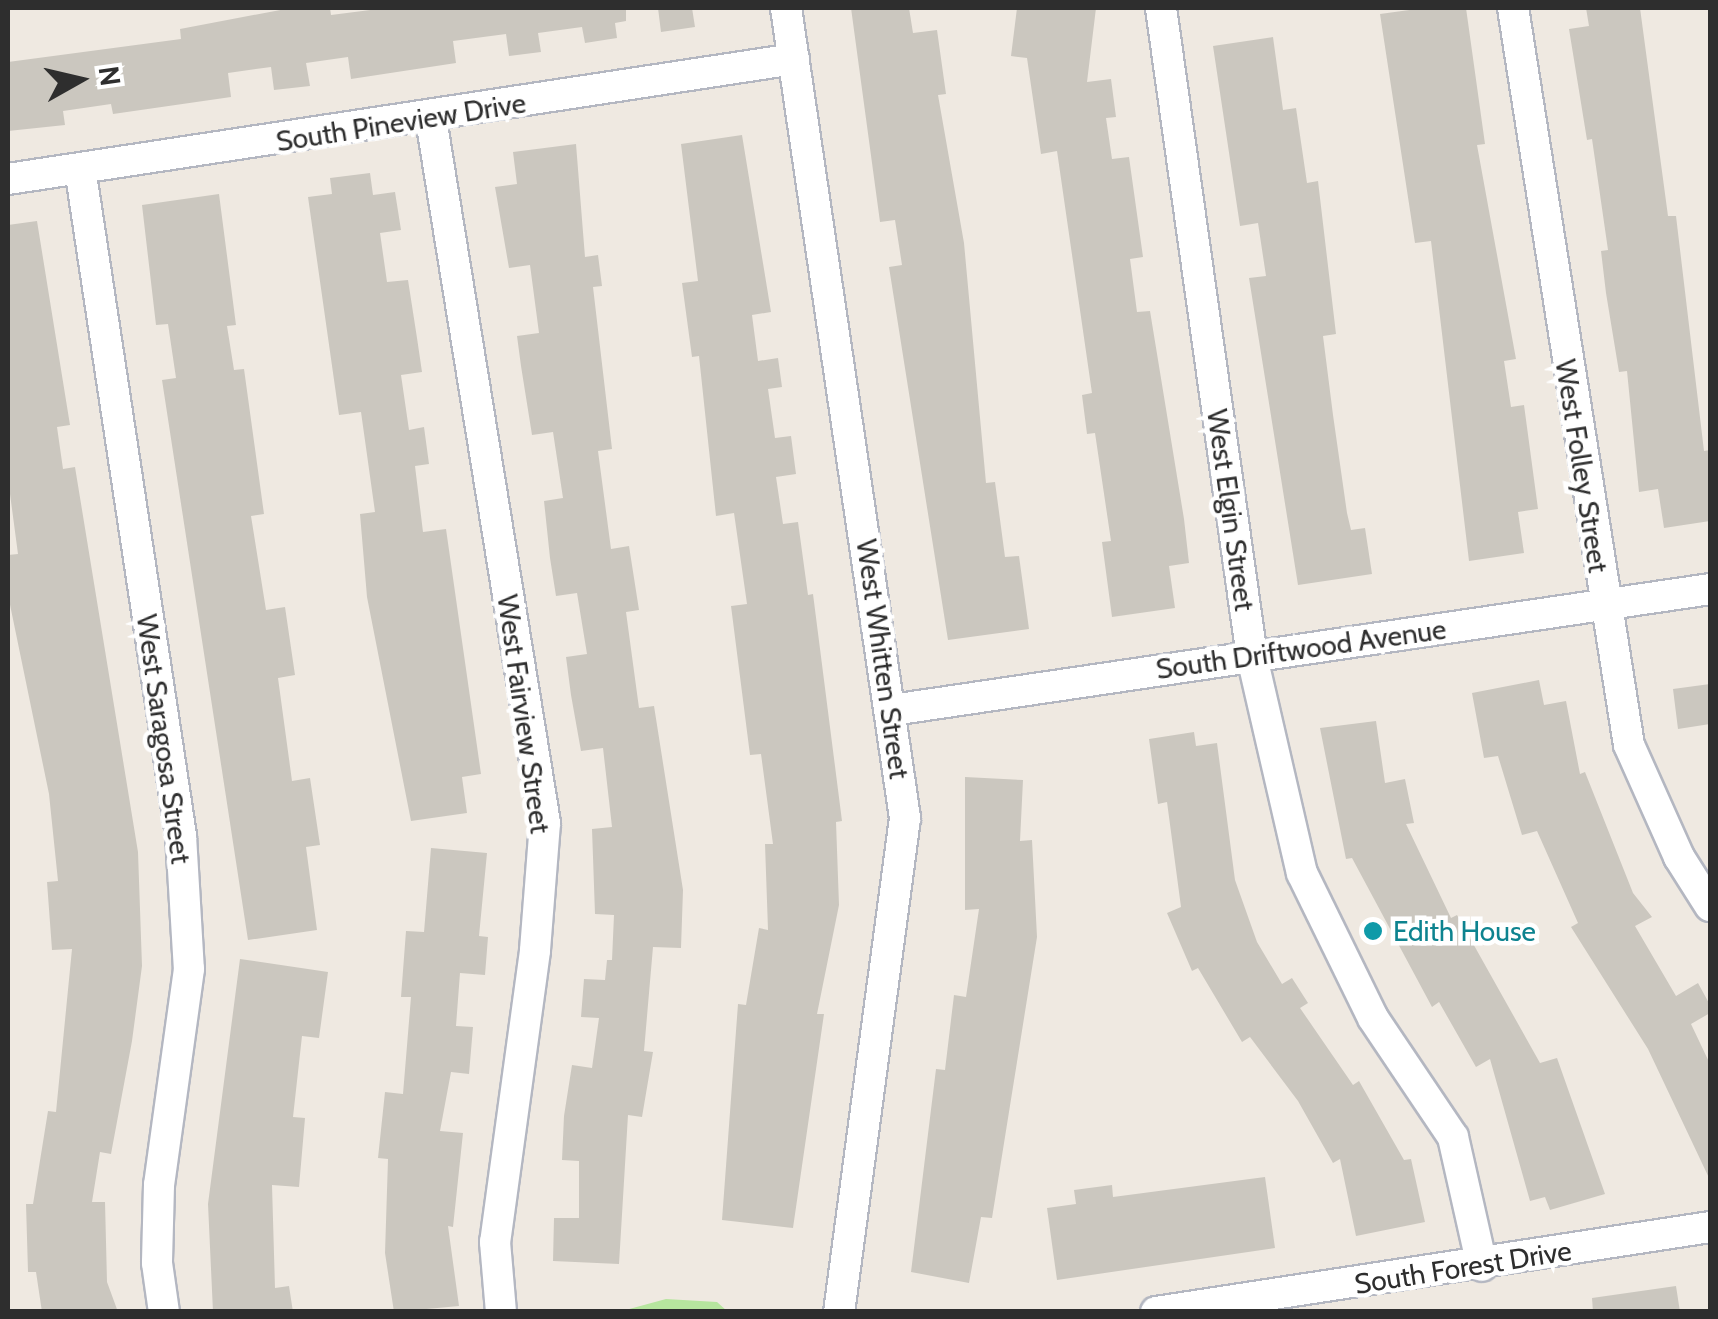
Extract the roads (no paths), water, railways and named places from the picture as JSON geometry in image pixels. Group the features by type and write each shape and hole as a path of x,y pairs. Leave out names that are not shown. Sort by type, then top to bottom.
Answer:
{"street":[{"name":"West Whitten Street","path":"786,8 892,710 904,818 900,887 838,1312"},
{"name":"West Elgin Street","path":"1161,8 1252,657 1302,873 1373,1018 1453,1138 1482,1266"},
{"name":"West Folley Street","path":"1513,8 1603,604 1628,744 1679,857 1710,906"},
{"name":"South Pineview Drive","path":"8,180 431,119 794,59"},
{"name":"West Fairview Street","path":"431,119 544,823 534,951 495,1242 501,1312"},
{"name":"West Saragosa Street","path":"80,168 180,836 190,969 159,1185 157,1263 164,1312"},
{"name":"South Driftwood Avenue","path":"892,710 1710,588"},
{"name":"South Forest Drive","path":"1156,1312 1482,1266 1710,1227"}],"place":[{"name":"Edith House","path":"1373,931"}]}
